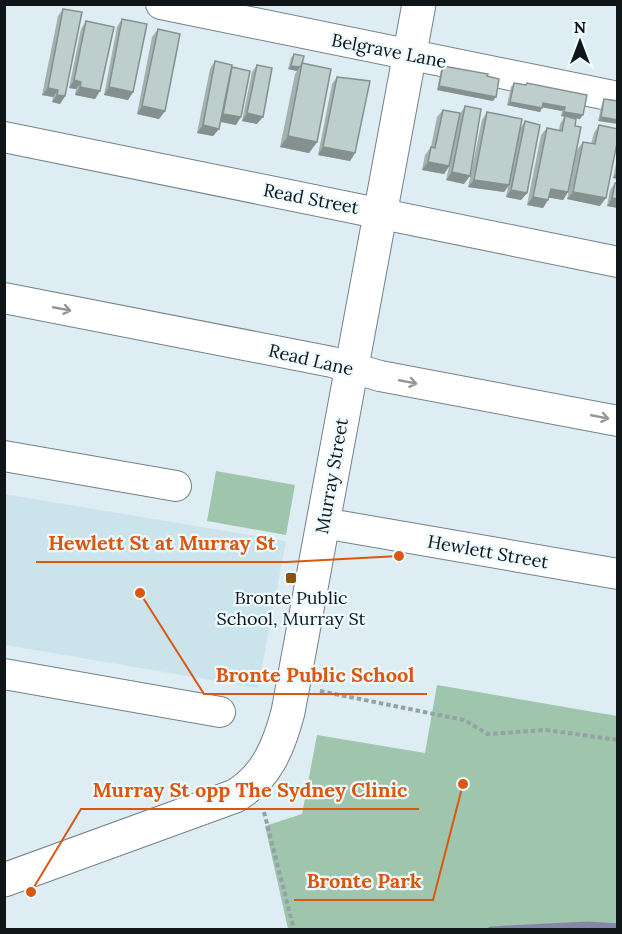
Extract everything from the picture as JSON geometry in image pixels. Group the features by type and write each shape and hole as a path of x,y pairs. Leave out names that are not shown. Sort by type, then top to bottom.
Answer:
{"main road":[{"name":"Murray Street","path":"4,880 221,803 249,788 267,765 280,741 293,685 419,4"}],"street":[{"name":"Belgrave Lane","path":"161,4 618,97"},
{"name":"Read Street","path":"4,137 618,262"},
{"name":"Read Lane","path":"4,298 332,362 380,376 618,421"},
{"path":"4,456 176,486"},
{"name":"Hewlett Street","path":"323,523 618,574"},
{"path":"4,674 219,712"}],"path":[{"path":"293,685 464,720 488,734 546,730 618,740"},
{"path":"264,812 294,930"}],"shaded area":[{"path":"4,494 286,541 258,688 5,645"}],"green space":[{"path":"216,471 295,485 286,535 207,521"},
{"path":"437,685 617,716 617,929 288,929 265,826 302,814 317,735 425,753"}],"building":[{"path":"63,9 82,12 65,96 57,95 58,90 48,88"},
{"path":"122,19 147,24 133,92 109,87"},
{"path":"86,21 114,27 100,91 80,87 81,82 74,80"},
{"path":"158,29 180,34 165,111 142,106"},
{"path":"294,54 304,56 300,67 291,66"},
{"path":"215,61 232,65 219,129 203,125"},
{"path":"302,63 331,69 317,142 288,136"},
{"path":"257,65 272,68 263,117 247,113"},
{"path":"443,66 488,74 487,76 499,79 496,97 439,86"},
{"path":"232,67 250,71 241,117 223,114"},
{"path":"337,77 370,81 355,153 323,147"},
{"path":"514,83 526,85 527,83 587,95 583,115 564,112 565,107 543,103 542,108 510,102"},
{"path":"604,99 618,101 618,120 601,117"},
{"path":"465,106 481,109 470,176 452,172"},
{"path":"443,110 460,113 449,166 428,162 431,147 435,148"},
{"path":"487,112 522,119 509,185 474,180"},
{"path":"565,116 576,119 575,126 581,127 568,192 551,189 548,200 533,197 547,128 562,131"},
{"path":"525,121 540,125 527,193 511,190"},
{"path":"599,125 618,129 606,198 573,192 583,142 595,144"},
{"path":"615,183 618,183 618,199 612,198"}],"waterway":[{"path":"491,930 588,925 618,927"}],"place":[{"name":"Hewlett St at Murray St","path":"399,556"},
{"name":"Bronte Public School, Murray St","path":"291,578"},
{"name":"Bronte Public School","path":"140,593"},
{"name":"Bronte Park","path":"463,784"},
{"name":"Murray St opp The Sydney Clinic","path":"31,892"}]}
